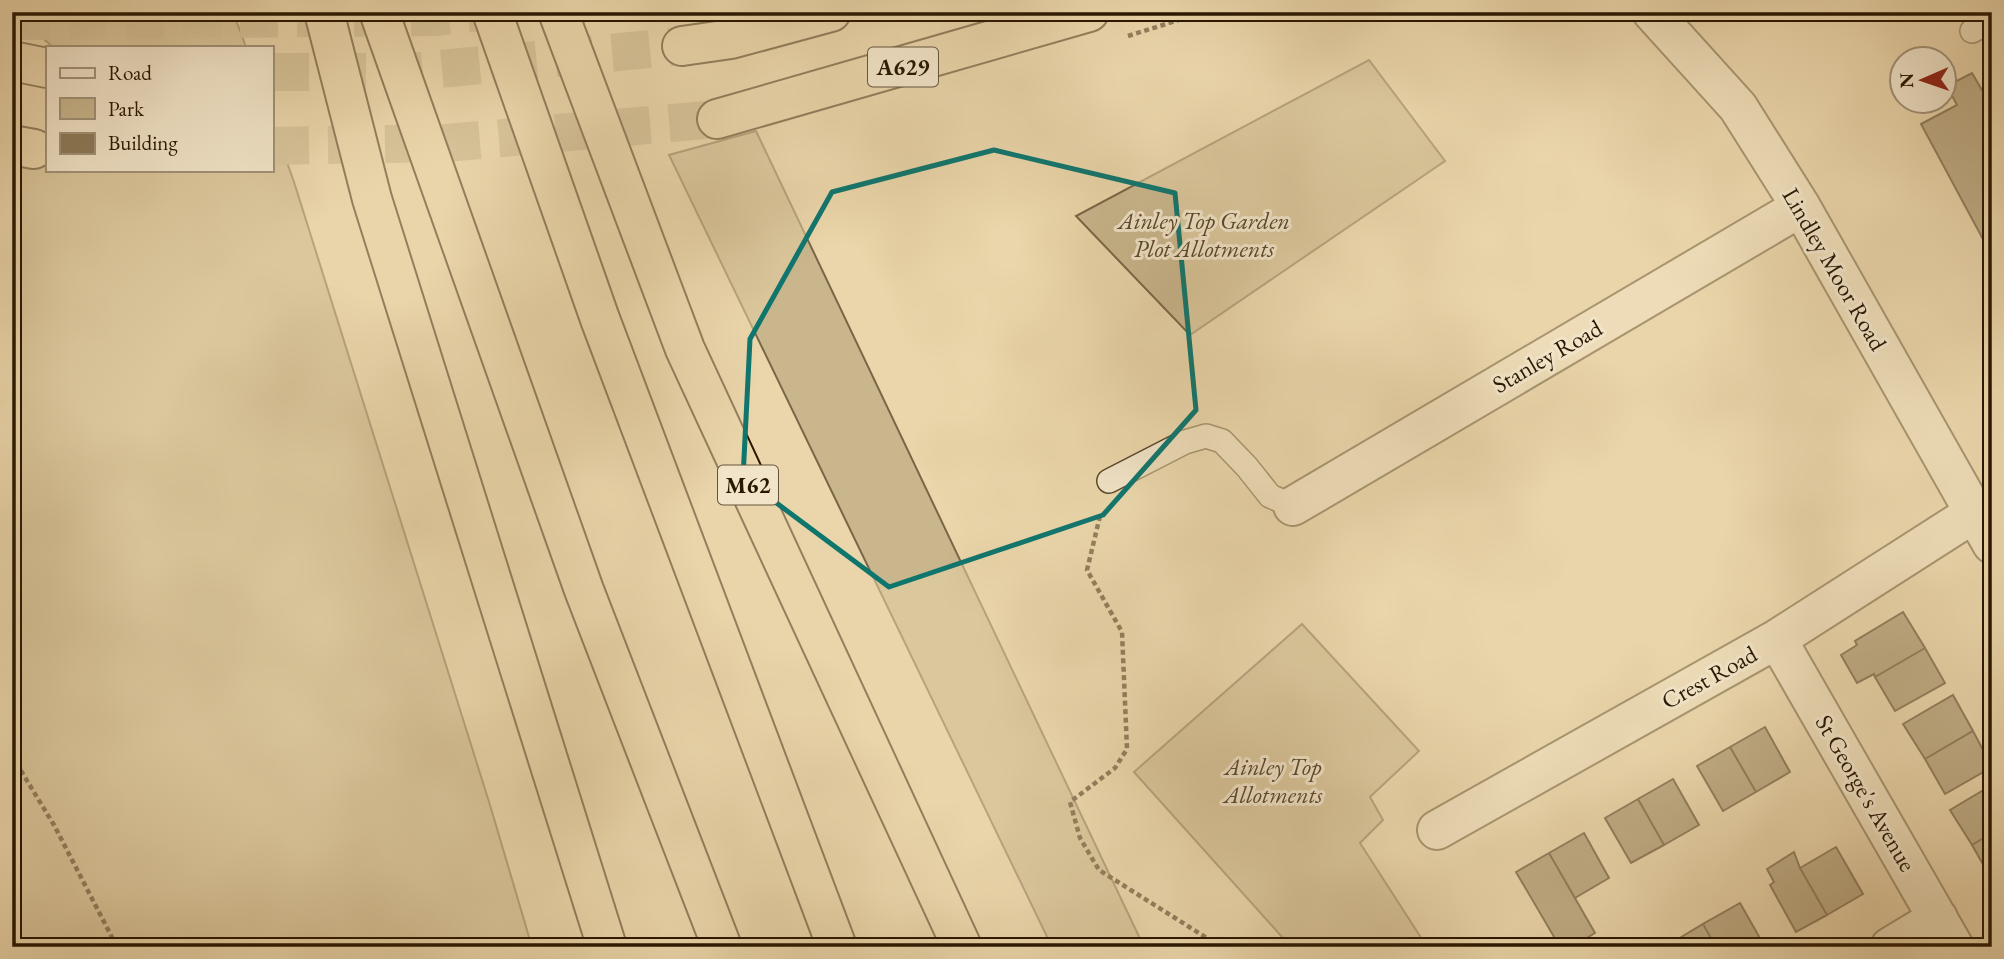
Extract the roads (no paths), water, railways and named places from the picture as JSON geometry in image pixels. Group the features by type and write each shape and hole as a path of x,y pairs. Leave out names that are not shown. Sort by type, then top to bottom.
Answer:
{"highway":[{"path":"324,12 372,199 607,947"},
{"path":"379,12 584,590 722,947"},
{"path":"492,12 600,320 836,947"},
{"name":"M62","path":"558,12 685,349 962,947"},
{"path":"682,46 731,38 831,12"},
{"name":"A629","path":"717,119 1089,12"},
{"path":"12,61 46,68"}],"street":[{"name":"Lindley Moor Road","path":"1652,12 1738,107 1801,207 1983,528"},
{"name":"Stanley Road","path":"1293,506 1801,207"},
{"name":"Crest Road","path":"1437,830 1777,639 1983,528"},
{"name":"St George's Avenue","path":"1777,639 1946,932"},
{"path":"1890,947 1946,932"}],"lane":[{"path":"1109,481 1185,442 1206,436 1222,441 1247,467 1269,496 1293,506"}],"tunnel":[{"path":"12,21 435,17 479,12"},
{"path":"273,72 408,72 682,46"},
{"path":"273,146 446,143 717,119"}],"park label":[{"name":"Ainley Top Garden Plot Allotments","path":"1204,234"},
{"name":"Ainley Top Allotments","path":"1273,780"}]}
